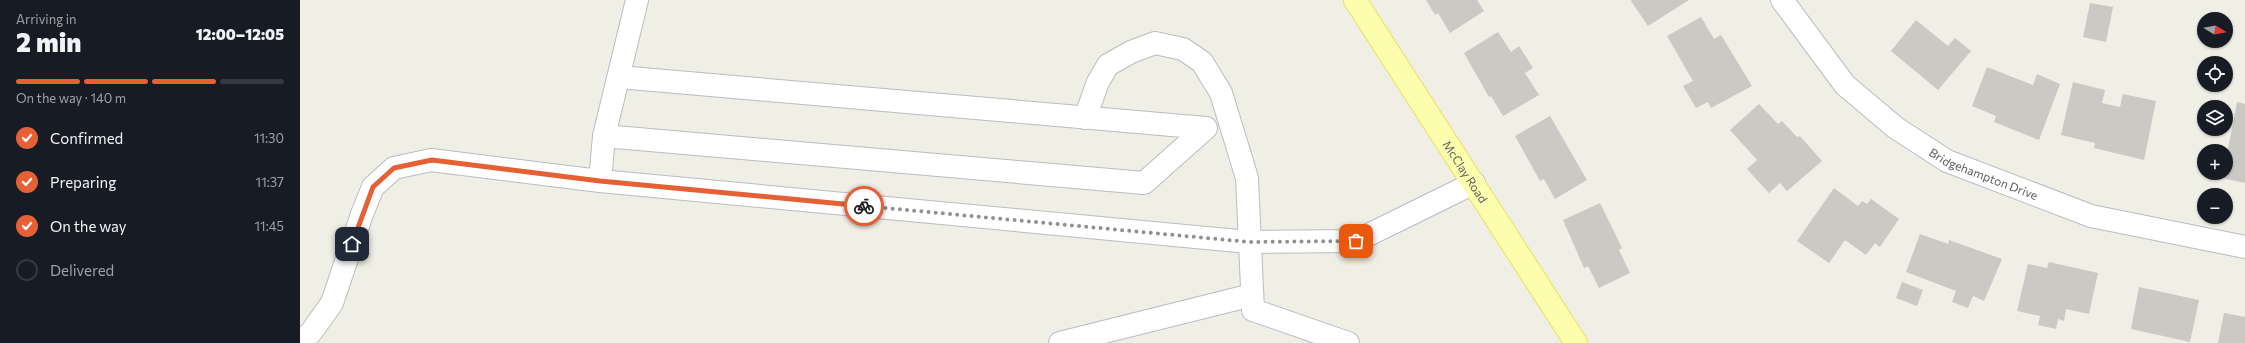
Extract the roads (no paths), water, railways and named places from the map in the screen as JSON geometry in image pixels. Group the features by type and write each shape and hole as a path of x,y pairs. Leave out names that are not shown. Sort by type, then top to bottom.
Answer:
{"main road":[{"name":"McClay Road","path":"1355,0 1576,343"}],"street":[{"path":"600,181 604,136 637,0"},
{"name":"Bridgehampton Drive","path":"1782,0 1845,85 1896,128 1947,162 2091,216 2245,247"},
{"path":"1085,118 1098,82 1108,65 1131,52 1155,43 1183,49 1202,62 1221,93 1247,178 1253,310 1348,343"},
{"path":"618,78 1085,118 1233,129"},
{"path":"604,136 1144,183 1206,128"},
{"path":"309,339 332,303 362,214 373,187 394,168 432,160 600,181 1249,242 1356,241 1474,183"},
{"path":"1060,343 1252,295"}]}
